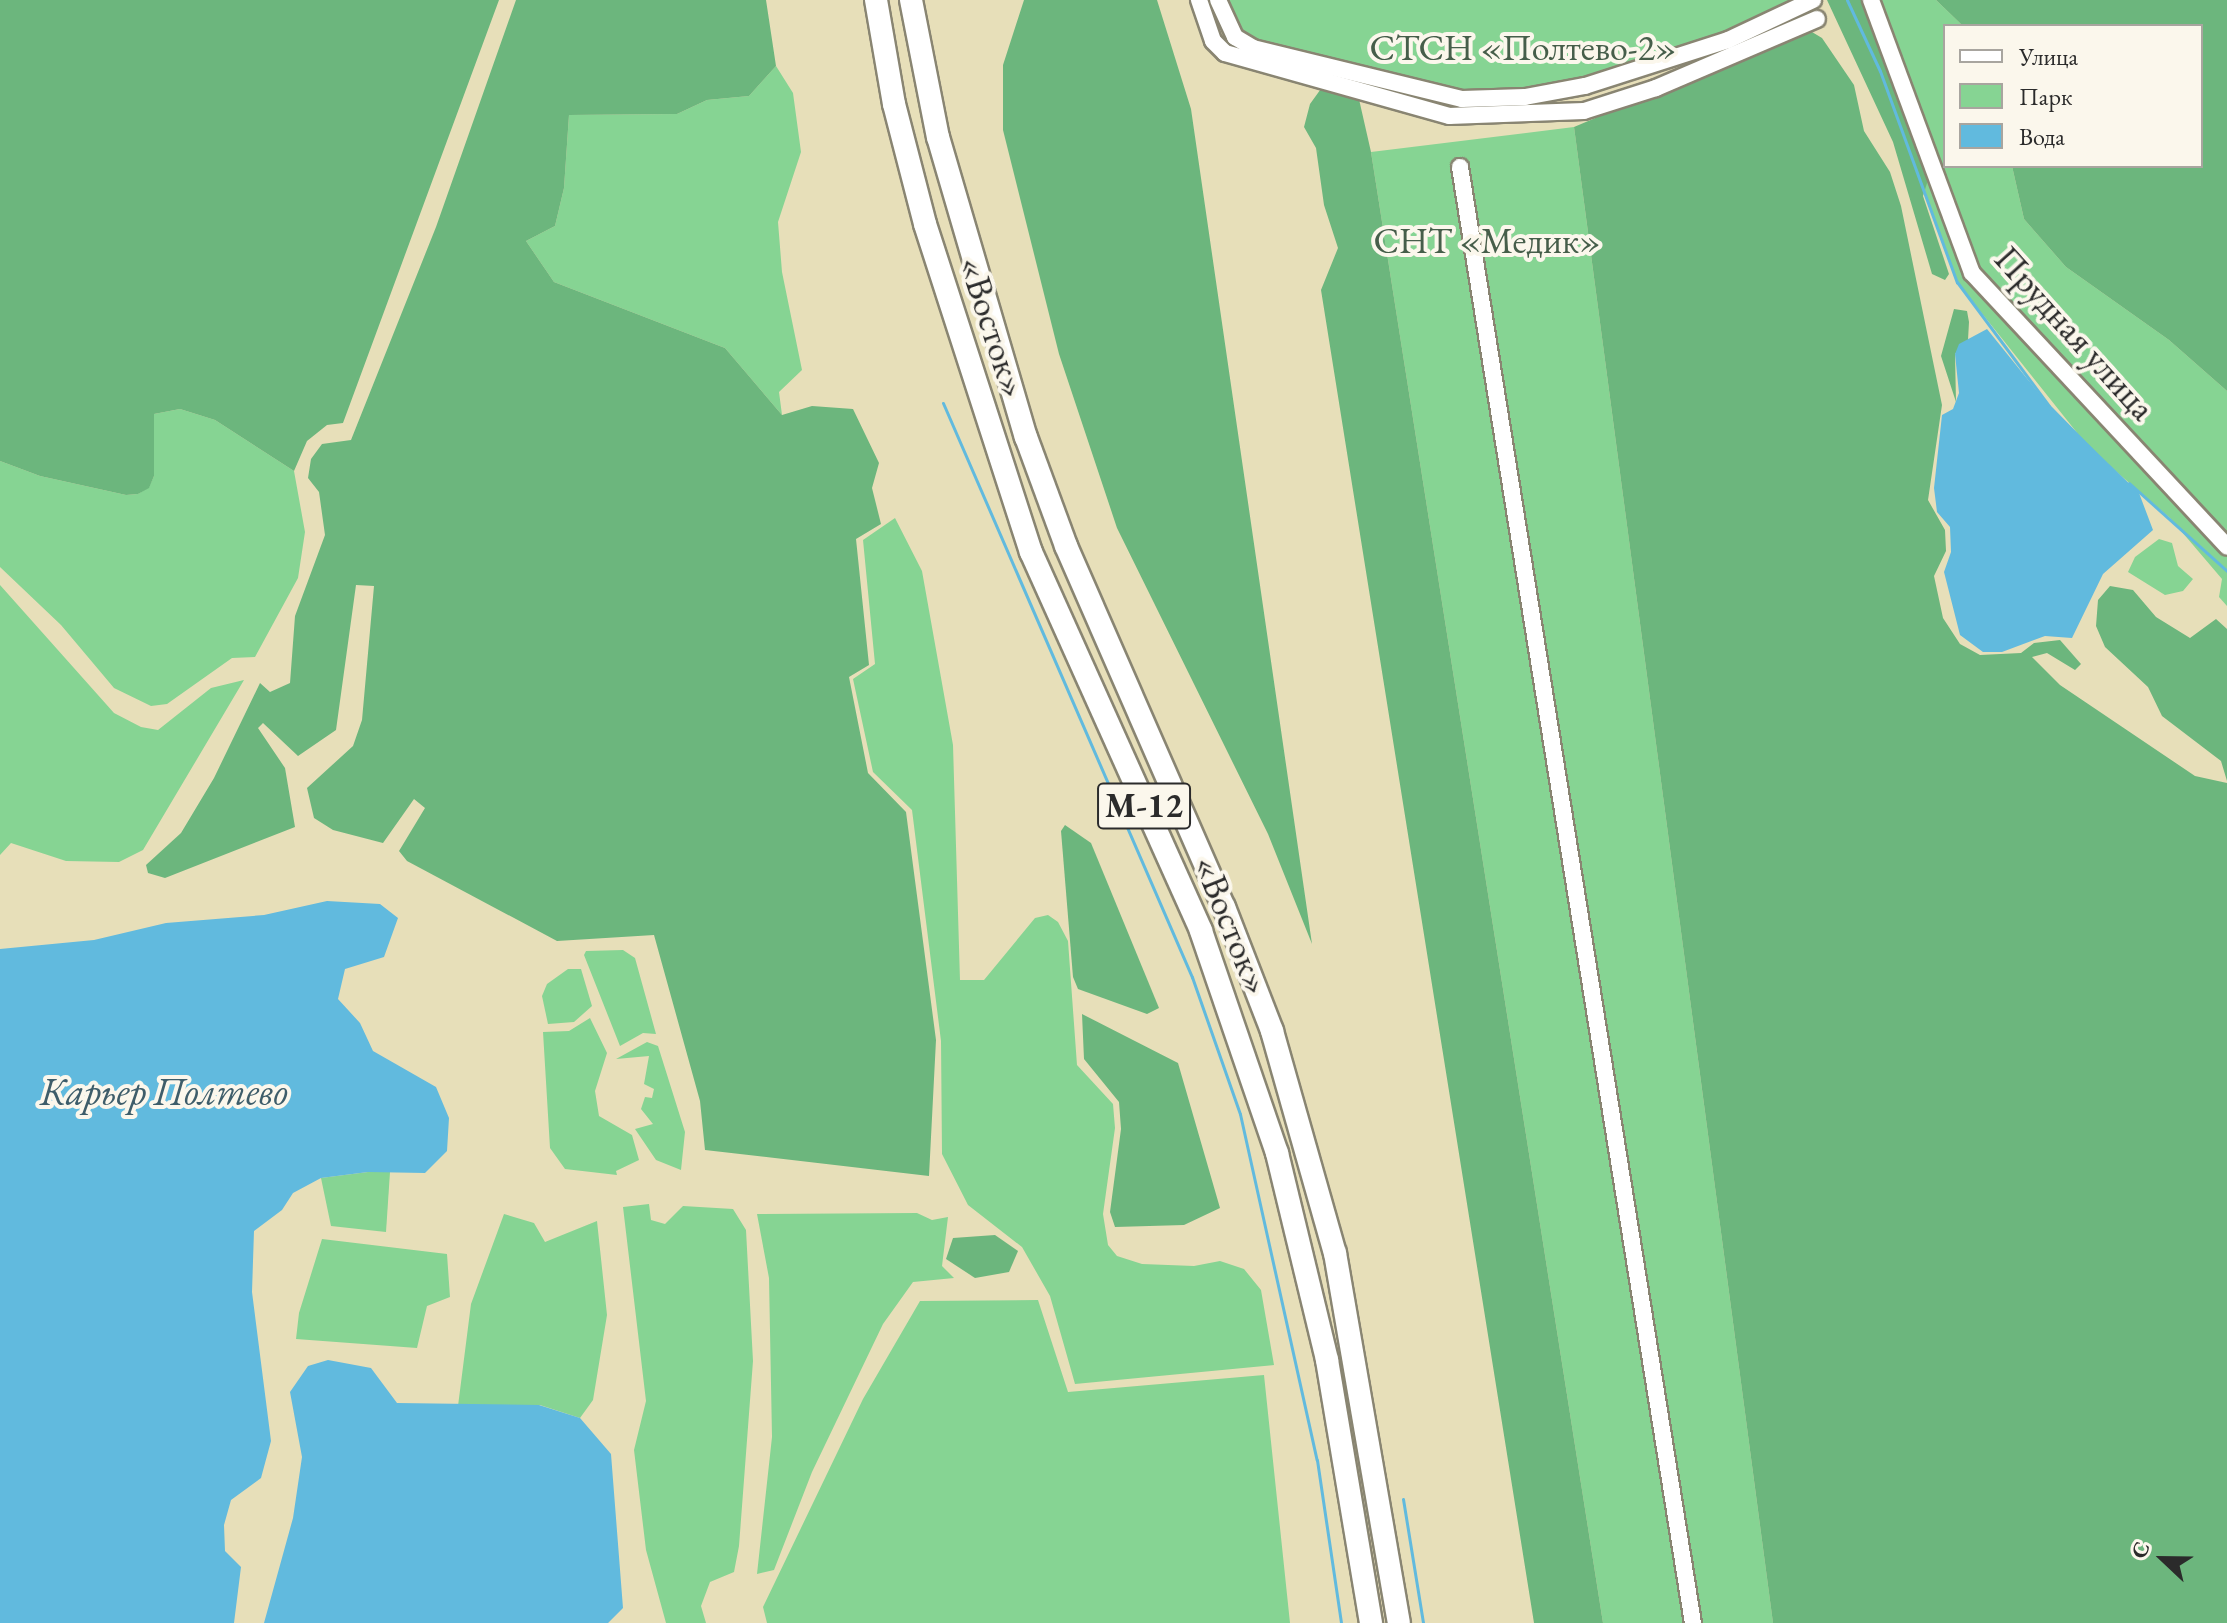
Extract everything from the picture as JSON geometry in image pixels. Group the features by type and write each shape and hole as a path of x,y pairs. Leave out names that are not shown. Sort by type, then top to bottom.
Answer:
{"highway":[{"name":"«Восток»","path":"876,0 894,104 925,224 1031,552 1201,931 1277,1153 1327,1360 1371,1623"},
{"name":"«Восток»","path":"911,0 938,137 1026,437 1066,546 1224,907 1272,1031 1335,1253 1399,1623"}],"street":[{"path":"1199,0 1213,41 1225,53 1449,116 1584,111 1656,88 1817,19"},
{"path":"1218,0 1235,37 1253,48 1462,99 1525,97 1585,86 1728,40 1814,1"},
{"name":"Прудная улица","path":"1871,0 1972,273 2227,546"},
{"path":"1460,167 1693,1623"}],"green space":[{"path":"0,0 499,0 343,423 327,425 307,441 294,471 215,420 180,409 154,414 154,476 149,488 138,494 126,495 40,476 0,461"},
{"path":"516,0 766,0 776,66 749,96 707,100 677,114 569,115 564,188 555,226 526,241 554,282 725,348 782,415 812,406 853,409 879,463 872,488 881,524 856,539 869,665 849,677 868,773 906,812 936,1040 929,1176 705,1150 700,1101 654,935 557,941 407,861 399,851 425,808 414,799 383,843 333,830 314,818 307,788 353,746 362,720 374,586 356,585 336,730 298,756 263,723 258,728 285,768 295,827 165,878 148,873 146,865 181,833 214,778 260,683 270,692 290,683 295,616 325,535 319,492 308,478 311,459 322,444 351,440 436,227"},
{"path":"1024,0 1157,0 1191,109 1312,944 1268,834 1117,528 1059,354 1003,130 1003,65"},
{"name":"СТСН «Полтево-2»","path":"1218,0 1815,0 1627,74 1462,99 1253,48"},
{"path":"1827,0 1863,0 1869,13 1928,180 1923,196 1949,274 1945,280 1932,274 1893,142"},
{"path":"1847,0 1936,0 1961,24 1943,24 1943,168 2012,168 2024,219 2066,267 2169,340 2227,391 2227,606 2219,597 2222,579 2170,518 2090,449 1957,282 1880,71"},
{"path":"1936,0 2227,0 2227,391 2169,340 2066,267 2024,219 2012,168 2203,168 2203,24 1961,24"},
{"path":"1807,29 1822,38 1854,85 1864,131 1890,172 1901,206 1942,405 1928,500 1945,530 1946,551 1934,576 1943,618 1960,644 1980,655 2021,653 2034,643 2060,640 2081,664 2075,670 2047,653 2032,657 2060,685 2195,776 2227,783 2227,1623 1773,1623 1574,127"},
{"path":"776,66 793,93 801,152 778,222 782,272 802,370 779,392 782,415 725,348 554,282 526,241 555,226 564,188 569,115 677,114 707,100 749,96"},
{"path":"1323,86 1356,86 1371,152 1603,1623 1534,1623 1321,290 1338,248 1324,205 1316,148 1304,127 1310,104"},
{"name":"СНТ «Медик»","path":"1574,127 1773,1623 1603,1623 1371,152"},
{"path":"1954,309 1967,311 1969,322 1968,340 1955,354 1956,402 1941,356"},
{"path":"180,409 215,420 294,471 305,532 298,578 255,657 232,658 167,704 151,706 114,688 61,625 0,567 0,461 40,476 126,495 138,494 149,487 154,476 154,414"},
{"path":"895,518 922,571 953,745 960,980 984,980 1035,918 1048,915 1058,922 1068,941 1077,1065 1113,1104 1115,1128 1103,1214 1108,1245 1117,1256 1142,1264 1194,1266 1220,1261 1244,1269 1261,1290 1274,1365 1075,1384 1050,1296 1022,1247 968,1205 942,1154 941,1041 912,810 873,772 853,679 875,664 863,540"},
{"path":"2159,539 2172,543 2178,566 2193,579 2183,591 2165,595 2128,572 2135,557"},
{"path":"0,585 114,713 141,727 158,730 211,688 244,680 143,850 119,862 66,861 11,843 0,855"},
{"path":"2110,586 2133,590 2156,617 2190,638 2216,619 2227,629 2227,781 2221,761 2162,716 2148,687 2105,647 2096,626 2098,600"},
{"path":"1065,825 1091,843 1159,1008 1147,1014 1078,989 1073,977 1061,831"},
{"path":"623,950 635,958 656,1034 643,1033 620,1046 584,955 586,951"},
{"path":"568,969 581,969 592,1006 574,1022 548,1024 542,996 547,984"},
{"path":"1082,1014 1178,1063 1220,1208 1184,1225 1115,1227 1110,1212 1121,1129 1119,1102 1084,1059"},
{"path":"590,1018 607,1053 595,1091 599,1116 632,1135 639,1160 616,1171 617,1175 565,1169 550,1148 543,1032 569,1031"},
{"path":"647,1042 658,1046 685,1132 681,1170 656,1160 635,1129 653,1124 641,1109 645,1097 652,1098 654,1089 644,1084 649,1056 616,1059"},
{"path":"390,1172 386,1232 331,1226 321,1178"},
{"path":"649,1204 651,1220 665,1224 683,1206 733,1209 746,1230 753,1361 739,1546 734,1572 710,1582 701,1606 706,1623 666,1623 646,1550 634,1450 646,1401 623,1207"},
{"path":"917,1213 932,1220 948,1217 942,1266 954,1278 913,1282 883,1324 812,1472 774,1570 757,1574 772,1437 769,1278 757,1214"},
{"path":"504,1214 534,1223 545,1242 597,1221 607,1315 593,1400 580,1418 540,1405 458,1406 471,1304"},
{"path":"995,1235 1018,1251 1009,1272 975,1278 946,1259 953,1238"},
{"path":"322,1239 447,1254 450,1297 427,1306 417,1348 296,1339 299,1313"},
{"path":"1038,1300 1068,1392 1264,1375 1290,1623 767,1623 763,1607 863,1399 920,1301"}],"water":[{"path":"1987,329 2049,406 2139,493 2153,530 2103,574 2072,638 2045,636 2002,652 1983,652 1960,635 1944,572 1951,552 1950,527 1937,512 1934,488 1942,415 1953,409 1959,393 1955,354 1959,344"},
{"name":"Карьер Полтево","path":"327,901 380,904 398,918 384,957 345,969 338,999 360,1023 373,1051 436,1087 449,1118 447,1151 425,1173 368,1172 321,1178 293,1193 282,1210 254,1231 252,1292 271,1441 261,1478 231,1500 224,1525 225,1551 241,1567 234,1623 0,1623 0,949 94,940 166,923 264,915"},
{"path":"328,1360 371,1368 397,1403 539,1405 580,1418 611,1454 623,1608 608,1623 264,1623 293,1518 302,1457 290,1392 308,1366"}],"waterway":[{"path":"1847,0 1880,71 1957,282 2049,406 2096,454"},
{"path":"943,403 1192,977 1240,1114 1317,1460 1341,1623"},
{"path":"2129,483 2227,571"},
{"path":"1403,1499 1423,1623"}]}
